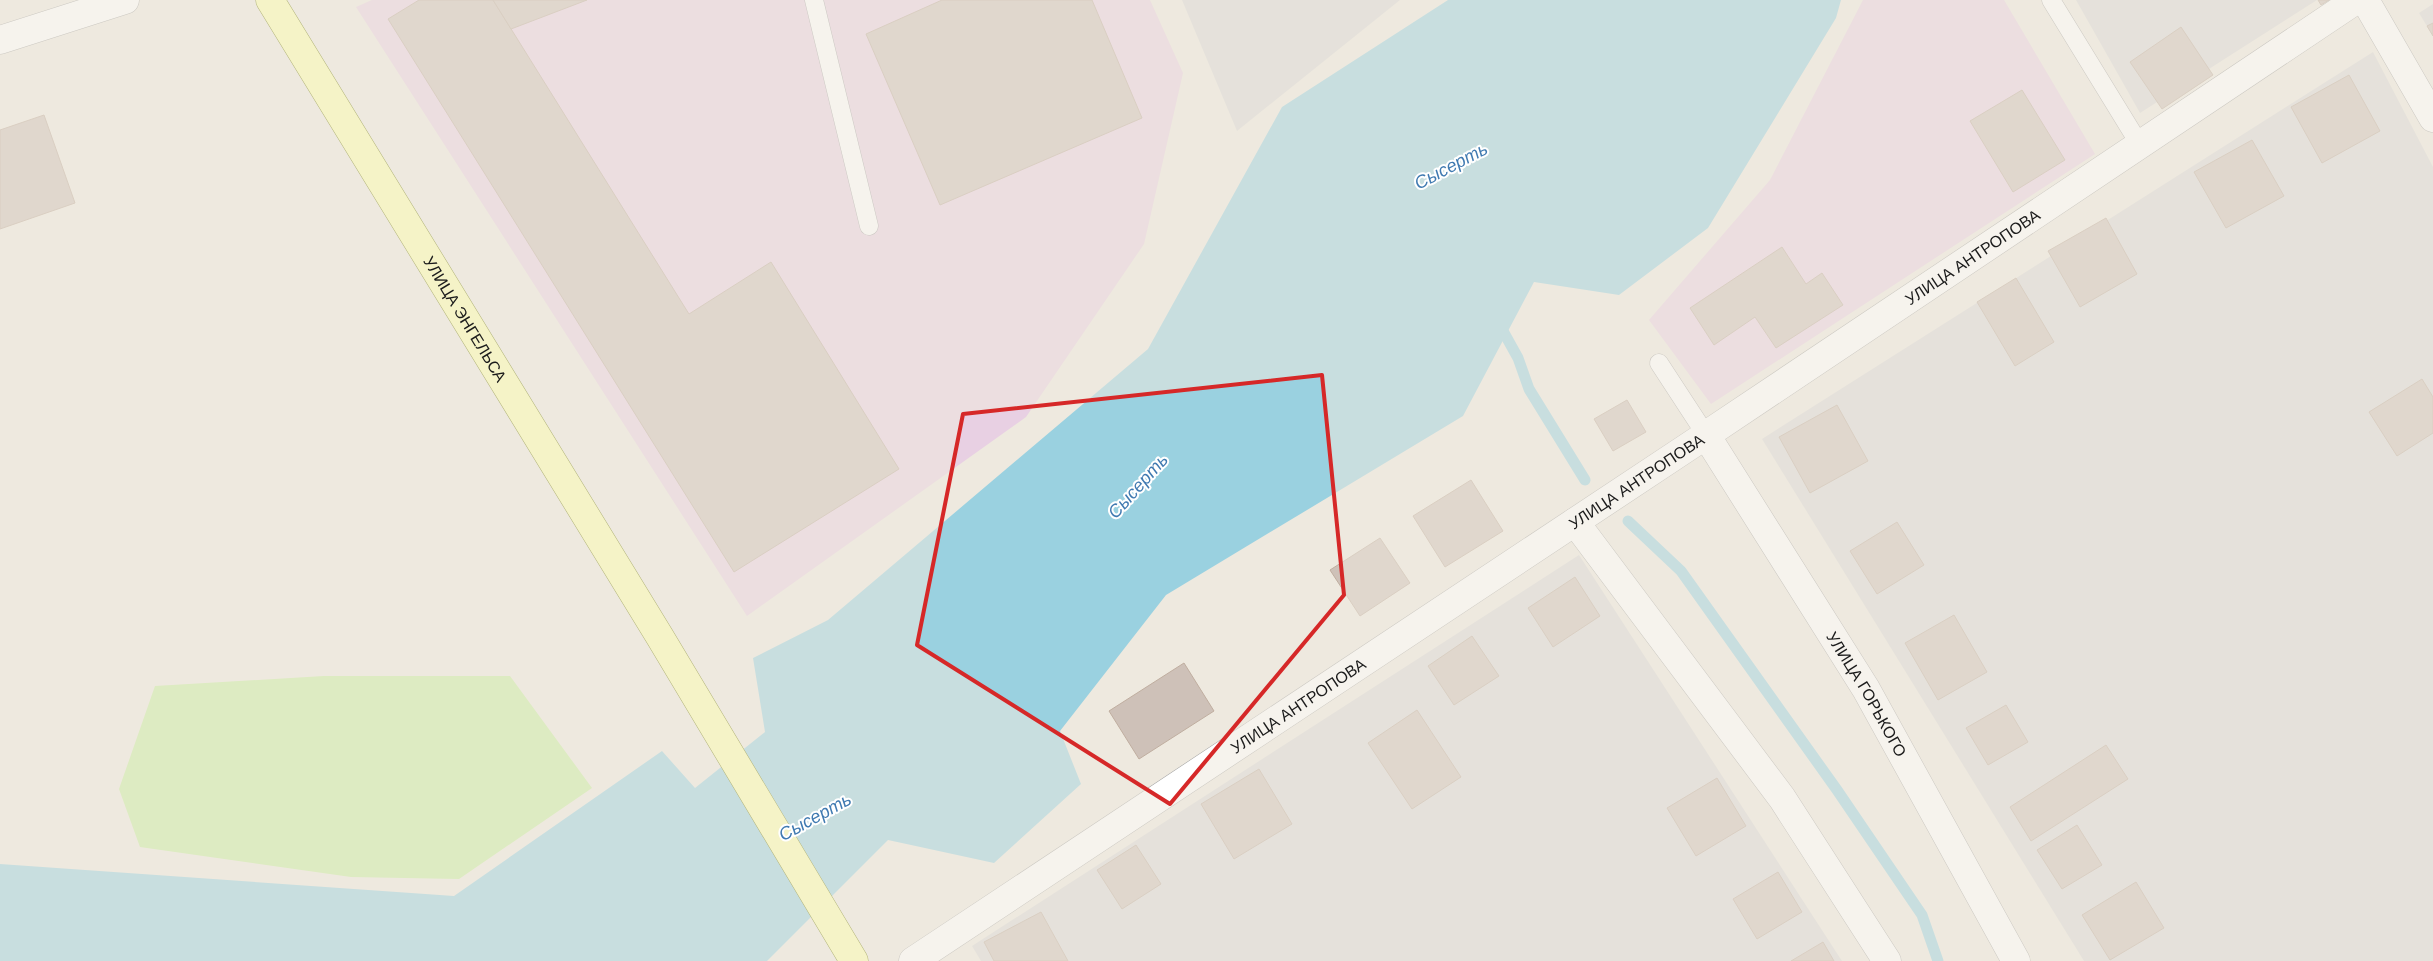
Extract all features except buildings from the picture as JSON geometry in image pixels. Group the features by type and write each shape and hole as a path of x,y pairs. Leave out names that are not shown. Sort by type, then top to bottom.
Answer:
{"street":[{"path":"0,40 125,0"},
{"name":"УЛИЦА ЭНГЕЛЬСА","path":"270,0 660,637 854,961"},
{"name":"УЛИЦА АНТРОПОВА","path":"913,961 1706,435 2356,0"},
{"path":"2364,0 2433,118"},
{"name":"УЛИЦА ГОРЬКОГО","path":"1706,435 1866,688 2016,961"},
{"path":"1575,522 1782,798 1887,961"}],"lane":[{"path":"814,0 869,226"},
{"path":"2051,0 2140,145"},
{"path":"1659,363 1706,435"}],"highlighted area":[{"path":"1322,375 1344,595 1170,804 917,645 963,414"}],"shaded area":[{"path":"372,0 1150,0 1183,73 1144,244 1026,417 747,616 356,7"},
{"path":"1182,0 1400,0 1237,131"},
{"path":"1863,0 2004,0 2095,154 1711,404 1649,320 1770,180"},
{"path":"2076,0 2317,0 2140,113"},
{"path":"2433,4 2433,36 2419,13"},
{"path":"2373,52 2433,167 2433,961 2084,961 1762,439"},
{"path":"1579,555 1842,961 981,961 972,946"}],"green space":[{"path":"324,676 510,676 592,788 459,879 351,877 140,847 119,789 155,686"}],"water":[{"name":"Сысерть","path":"1448,0 1841,0 1836,18 1708,228 1619,295 1534,282 1463,416 1166,595 1060,731 1081,784 994,863 888,840 767,961 0,961 0,864 454,896 662,751 695,788 765,732 753,658 828,620 1148,349 1282,107"}],"waterway":[{"path":"1498,322 1518,358 1529,389 1585,480"},
{"path":"1628,521 1681,571 1837,790 1922,915 1938,961"}]}
